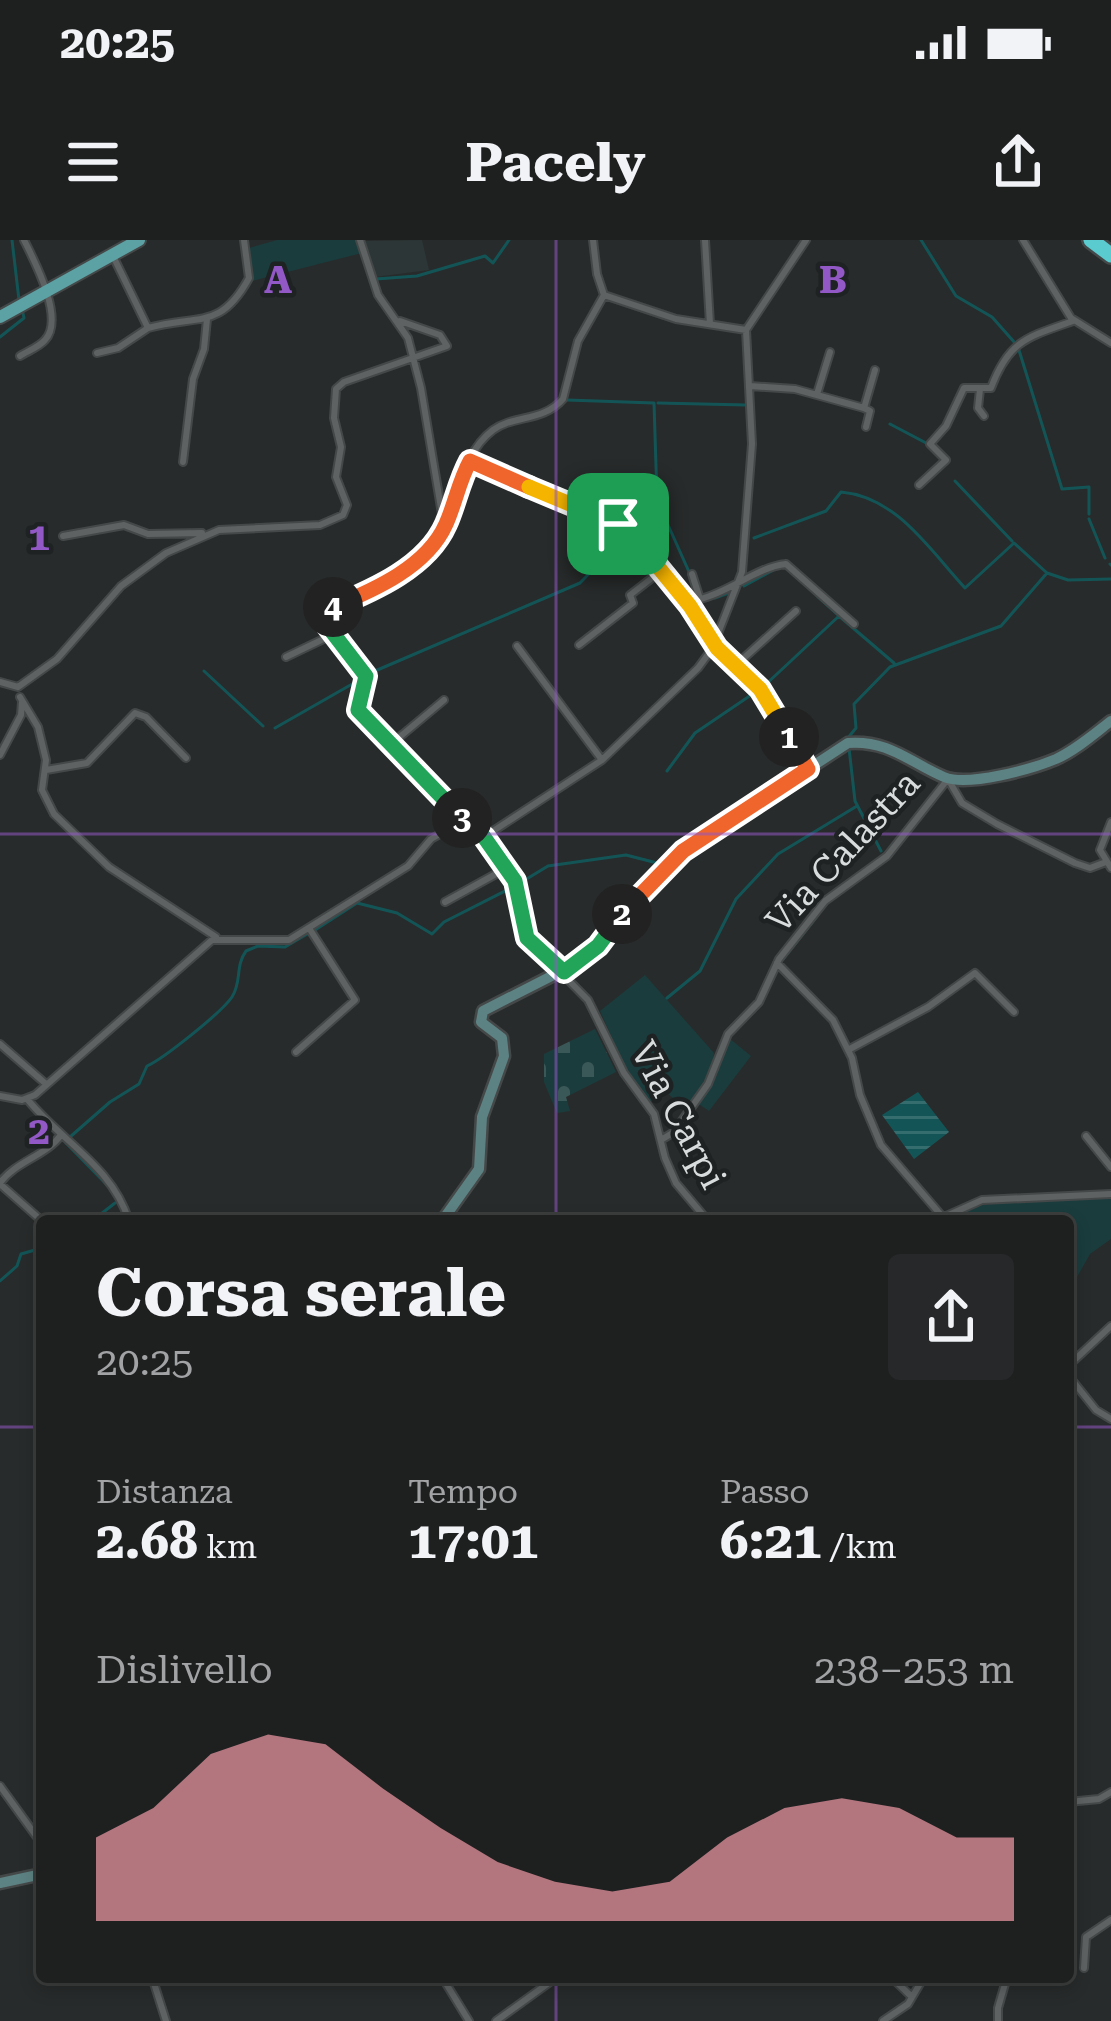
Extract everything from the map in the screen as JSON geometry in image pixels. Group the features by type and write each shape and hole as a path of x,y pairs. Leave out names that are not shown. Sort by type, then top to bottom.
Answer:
{"highway":[{"path":"1091,240 1111,251"},
{"path":"1101,240 1111,251"}],"main road":[{"path":"0,316 139,240"}],"street":[{"path":"20,356 43,343 51,329 52,311 23,240"},
{"path":"97,352 118,348 148,328 224,312 246,285 250,271 244,240"},
{"path":"360,240 378,296 408,338 414,360 442,501 430,547"},
{"path":"286,657 334,634 323,612 387,582 430,547 446,524 470,461 496,427 522,422 558,405 574,366 578,341 604,296 593,240"},
{"path":"705,240 710,324"},
{"path":"1023,240 1073,321 1111,343"},
{"path":"484,837 602,760 698,668 715,643 740,585 752,444 746,330 801,241"},
{"path":"112,254 148,328"},
{"path":"604,296 676,320 746,330"},
{"path":"183,462 193,379 204,349 207,319"},
{"path":"63,536 119,525 148,534 320,525 343,515 347,505 336,477 341,447 334,418 336,389 344,382 447,346 445,340 395,320"},
{"path":"919,484 946,460 932,442 946,426 964,388 991,388 1018,342 1073,321"},
{"path":"817,394 830,352"},
{"path":"864,408 875,370"},
{"path":"749,386 817,394 864,408 870,411 866,427"},
{"path":"980,389 979,411 984,416"},
{"path":"470,461 618,524 661,571 715,643 760,689 808,769"},
{"path":"19,692 57,659 131,576 212,532"},
{"path":"692,574 700,599 786,564 854,624"},
{"path":"579,645 634,603 630,595 661,571"},
{"path":"735,666 796,611"},
{"name":"Via Carpi","path":"334,634 366,676 358,710 484,837 507,868 515,881 527,938 588,1000 624,1072 654,1114 676,1184 703,1215"},
{"path":"517,646 602,760"},
{"path":"0,682 19,692 38,727 46,770 41,790 47,805 100,860 217,938 282,942 408,866 431,839 465,820"},
{"path":"0,755 21,716 19,692"},
{"path":"389,745 443,700"},
{"path":"46,770 87,763 135,713 146,717 186,758"},
{"path":"948,779 993,776 1056,759 1111,721"},
{"path":"446,1215 479,1169 482,1117 504,1056 502,1038 479,1017 489,1006 564,972 598,946 641,890 683,851 848,743 895,748 948,779 962,803 1090,868 1108,865 1101,842 1111,822"},
{"name":"Via Calastra","path":"662,1140 674,1132 708,1084 728,1034 759,1002 777,963 825,901 886,856 948,779"},
{"path":"446,902 507,868"},
{"path":"296,1052 355,1000 309,928"},
{"path":"28,1100 217,938"},
{"name":"Via Calastra","path":"777,963 833,1020 881,1145 936,1215"},
{"path":"848,1050 928,1007 975,973 1014,1012"},
{"path":"0,1044 46,1084"},
{"path":"0,1096 28,1100 97,1167 121,1196 127,1215"},
{"path":"36,1216 0,1183 61,1135"},
{"path":"1085,1136 1111,1167"},
{"path":"945,1215 982,1200 1111,1194"},
{"path":"1074,1360 1111,1325"},
{"path":"1074,1382 1096,1410 1111,1419"},
{"path":"0,1786 36,1836"},
{"path":"1074,1801 1099,1799 1111,1792"},
{"path":"0,1883 36,1875"},
{"path":"1084,1968 1086,1937 1111,1920"},
{"path":"154,1983 166,2021"},
{"path":"446,1983 469,2021"},
{"path":"496,2021 549,1983"},
{"path":"898,1983 913,1997"},
{"path":"883,2021 913,1997 920,1983"},
{"path":"998,2021 1005,1983"}],"shaded area":[{"path":"422,240 429,270 375,277 365,241"},
{"path":"918,1092 949,1132 914,1159 882,1115"}],"green space":[{"path":"277,240 358,240 362,253 252,281 249,248"},
{"path":"645,975 714,1053 712,1068 687,1110 666,1092 649,1103 626,1069 600,1011"},
{"path":"595,1029 616,1072 566,1097 570,1111 557,1113 544,1082 544,1054"},
{"path":"729,1038 751,1056 709,1111 697,1103 717,1075"},
{"path":"1111,1193 1111,1239 1090,1254 1074,1282 1074,1215 959,1215 983,1205"}],"waterway":[{"path":"12,240 19,300"},
{"path":"376,279 417,276 485,256 493,263 509,240"},
{"path":"921,240 956,296 992,317 1015,343"},
{"path":"0,337 24,318 22,309"},
{"path":"1018,347 1062,489 1089,487 1089,514"},
{"path":"567,400 654,403 657,498"},
{"path":"658,403 746,405"},
{"path":"890,424 928,444"},
{"path":"955,481 1012,541"},
{"path":"754,538 826,511 841,492 861,496 895,514 965,588 1014,543 1047,573"},
{"path":"664,516 690,574"},
{"path":"1089,519 1105,558"},
{"path":"640,540 669,530"},
{"path":"368,674 580,583 617,545 632,541"},
{"path":"744,586 779,567"},
{"path":"847,739 856,728 854,704 890,667 1001,626 1047,573 1068,580 1111,579"},
{"path":"692,583 699,601"},
{"path":"715,598 734,591"},
{"path":"818,597 838,615"},
{"path":"763,687 839,616 894,663"},
{"path":"204,671 263,726"},
{"path":"275,728 361,679"},
{"path":"667,771 695,733 757,691"},
{"path":"849,748 855,801 881,851"},
{"path":"667,998 700,971 736,899 778,854 857,806"},
{"path":"520,883 548,866 626,855 661,864"},
{"path":"315,930 357,903 397,913 432,934 444,922 513,887"},
{"path":"783,959 818,915"},
{"path":"70,1137 139,1084 147,1066 226,1004 235,991 246,951 258,946 285,947 309,933"},
{"path":"66,1143 109,1187"},
{"path":"100,1215 115,1203"},
{"path":"0,1281 17,1266 21,1254 36,1250"}],"route":[{"path":"470,461 618,524 690,606 717,648 760,689 808,769 683,851 641,890 598,946 564,972 527,938 515,881 484,837 358,710 366,682 364,670 326,624 323,612 387,582 434,544 470,461"}]}
